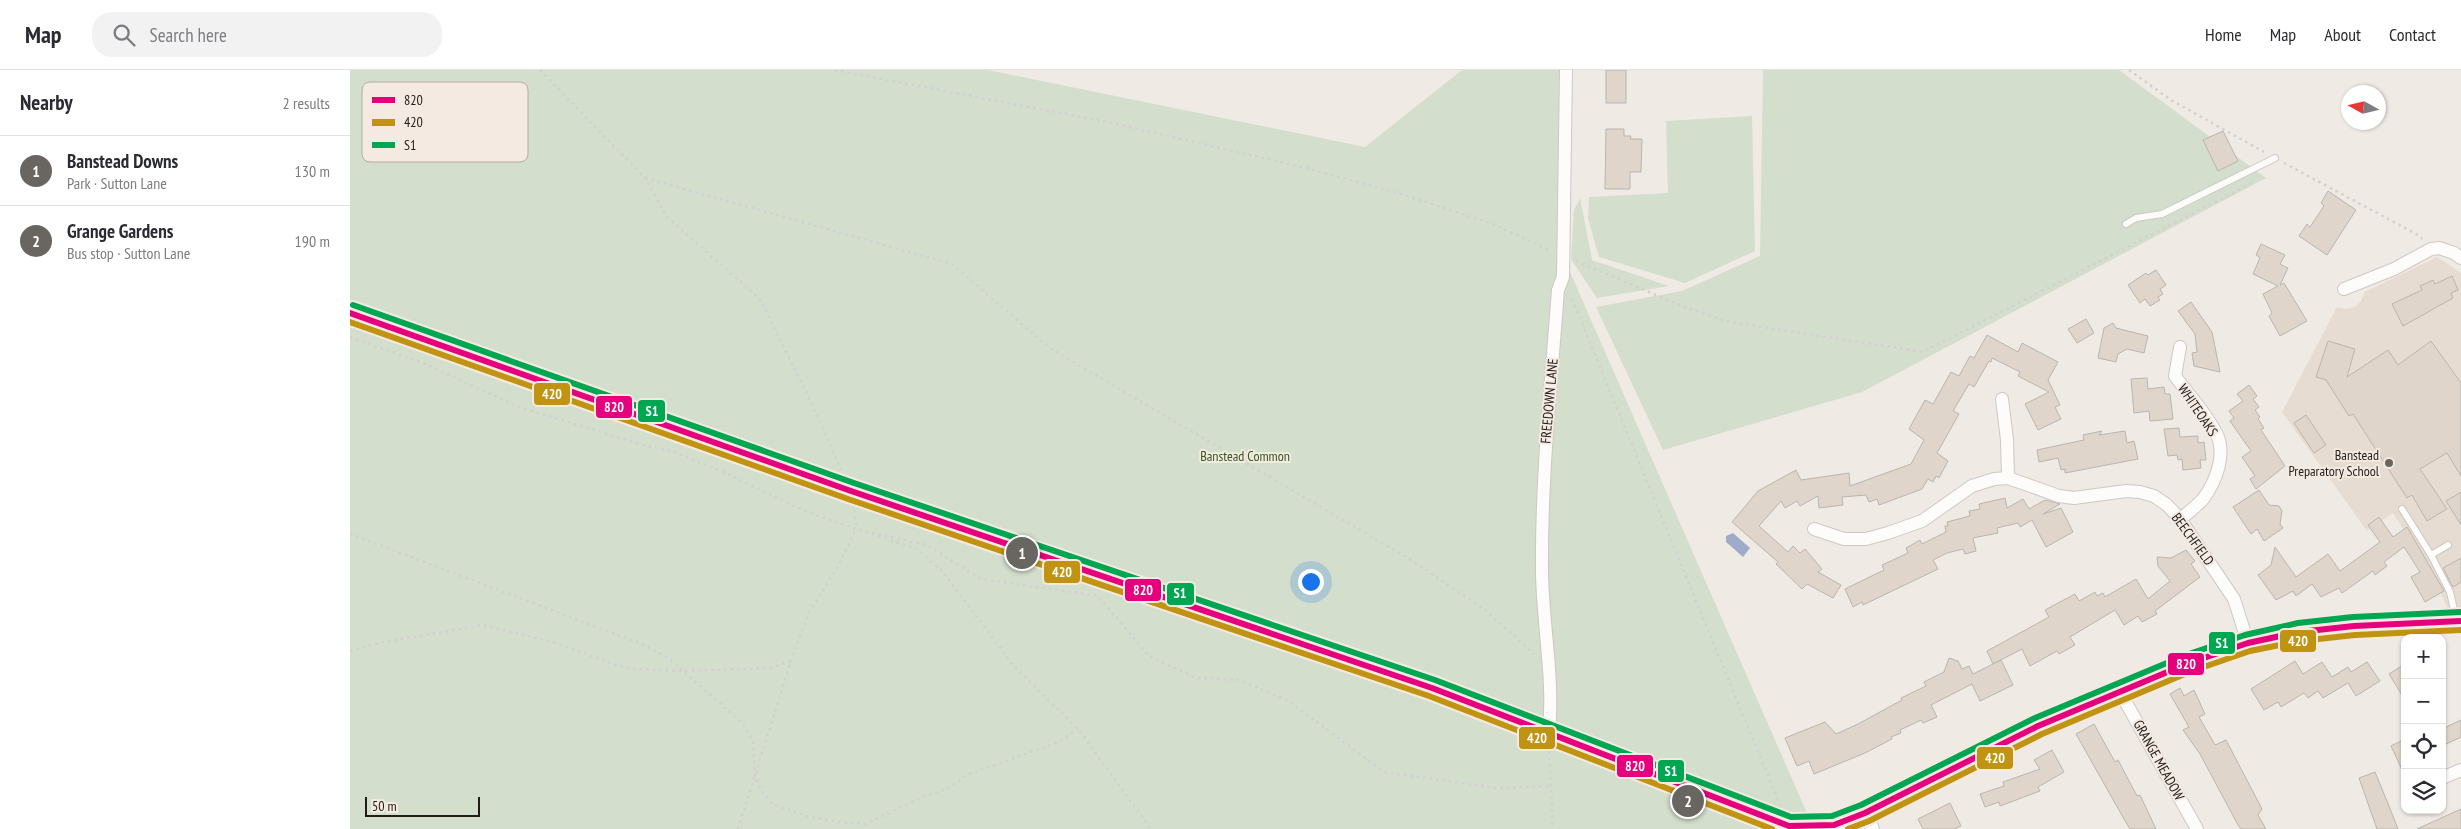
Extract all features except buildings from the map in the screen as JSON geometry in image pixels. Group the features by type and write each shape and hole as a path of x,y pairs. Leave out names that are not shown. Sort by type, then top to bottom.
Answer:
{"main road":[{"path":"350,313 851,491 1274,634 1549,732 1789,826 1806,828 1869,821 2038,726 2189,663 2248,643 2299,632 2327,629 2458,621"}],"street":[{"name":"FREEDOWN LANE","path":"1549,732 1552,701 1542,574 1544,469 1558,290 1562,276 1566,70"},
{"path":"2344,289 2439,248 2461,258"},
{"name":"WHITEOAKS","path":"2180,347 2174,376 2216,433 2220,445 2220,460 2211,486 2203,499 2180,519"},
{"path":"2002,399 2007,440 2008,478"},
{"name":"BEECHFIELD","path":"1814,529 1844,539 1866,538 1888,533 1922,521 1972,486 1983,481 2008,478 2060,496 2074,498 2126,491 2140,492 2154,496 2167,505 2180,519 2234,599 2248,643"},
{"name":"GRANGE MEADOW","path":"2120,692 2197,829"},
{"path":"2446,776 2461,770"}],"lane":[{"path":"2126,224 2136,218 2162,214 2275,158"},
{"path":"2402,509 2431,555 2450,592 2458,621"},
{"path":"2431,555 2448,544"}],"path":[{"path":"540,70 646,178 666,216 760,299 812,404 851,491 856,529 836,570 810,610 738,829"},
{"path":"835,70 1113,123 1310,169 1495,224 1563,256 1682,306 1725,321 1923,352 2253,183"},
{"path":"2278,170 2287,165"},
{"path":"646,178 952,264 1051,349 1408,558 1484,609 1550,668"},
{"path":"1562,276 1789,826"},
{"path":"350,338 423,363 518,407 643,445 675,452 728,474 802,510 917,549 943,572 1013,665 1078,729 1151,829"},
{"path":"856,529 927,545 981,579 1098,596 1149,656 1194,677 1239,680 1288,700 1384,772 1496,788 1551,786"},
{"path":"350,534 639,643 667,657 742,724 753,740 756,774 760,789 772,804 810,817 849,824 866,824 922,797 949,788 967,775 1059,742 1078,729"},
{"path":"350,651 383,642 483,625 556,642 616,665 632,669 683,671 770,668 792,661"},
{"path":"1549,732 1553,829"}],"shaded area":[{"name":"Banstead Preparatory School","path":"2437,257 2461,273 2461,616 2451,615 2430,572 2393,513 2367,531 2282,412 2337,307 2345,309 2355,307 2361,301 2365,292"}],"green space":[{"name":"Banstead Common","path":"350,70 988,70 1365,147 1462,70 1566,70 1563,256 1814,829 350,829"},
{"path":"1763,70 2119,70 2266,178 1862,392 1663,450 1596,307 1682,291 1760,256"},
{"path":"1752,116 1755,251 1685,283 1599,257 1588,218 1589,197 1668,193 1666,121"},
{"path":"1580,198 1592,260 1669,286 1597,298 1571,259 1574,210"}],"water":[{"path":"1733,533 1750,548 1743,557 1726,542 1726,536"}],"transit line":[{"name":"S1","path":"353,305 854,483 1435,680 1791,817 1832,816 1861,805 2035,718 2186,655 2245,635 2298,623 2353,617 2461,612"},
{"name":"820","path":"350,313 851,491 1432,688 1789,826 1834,825 1865,813 2038,726 2189,663 2248,643 2299,632 2354,626 2461,621"},
{"name":"420","path":"350,322 848,499 1429,696 1772,829"},
{"name":"420","path":"1848,829 1869,821 2042,734 2192,671 2250,651 2300,641 2355,635 2461,630"}],"place":[{"name":"Banstead Preparatory School","path":"2389,463"},
{"name":"Banstead Downs","path":"1022,553"},
{"name":"Grange Gardens","path":"1688,801"}]}
